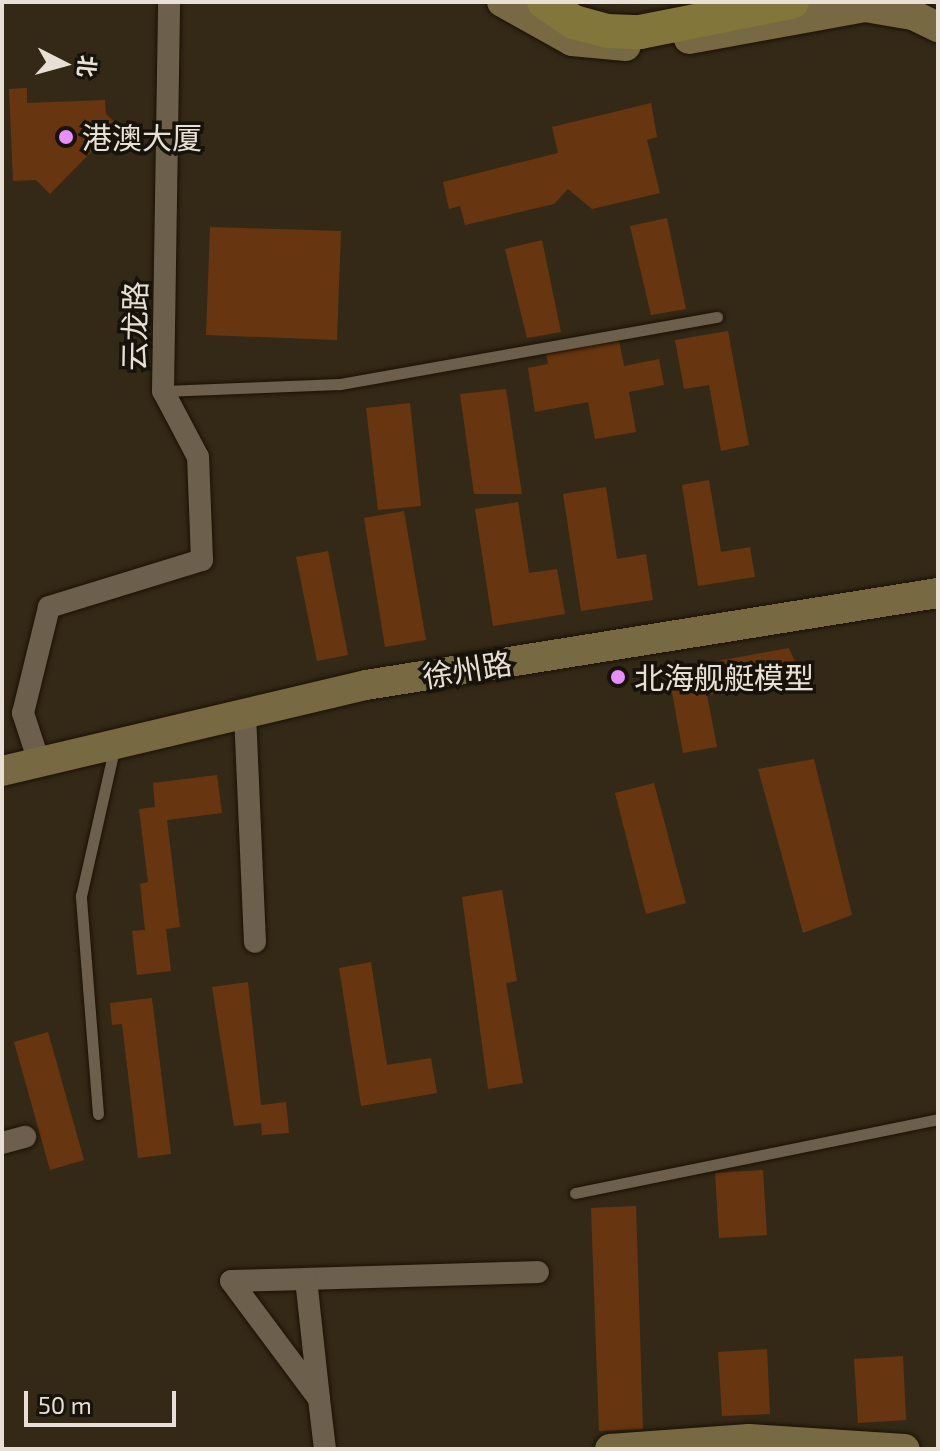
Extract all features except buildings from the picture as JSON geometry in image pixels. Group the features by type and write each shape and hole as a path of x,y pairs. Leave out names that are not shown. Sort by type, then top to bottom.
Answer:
{"main road":[{"path":"544,2 574,22 607,31 640,32 792,2"},
{"path":"582,2 626,16 705,2"}],"street":[{"name":"云龙路","path":"39,762 23,713 49,607 202,560 198,457 163,391 169,2"},
{"path":"502,2 572,41 606,46 649,46 865,7 913,15 938,27"},
{"name":"徐州路","path":"2,771 366,685 938,593"},
{"path":"245,714 255,942"},
{"path":"2,1143 25,1137"},
{"path":"319,1399 231,1281 538,1272"},
{"path":"306,1279 325,1449"},
{"path":"610,1449 749,1439 905,1449"}],"lane":[{"path":"163,391 340,384 717,317"},
{"path":"98,1114 81,896 115,745"},
{"path":"575,1193 938,1119"}],"place":[{"name":"港澳大厦","path":"66,137"},
{"name":"北海舰艇模型","path":"618,677"}]}
